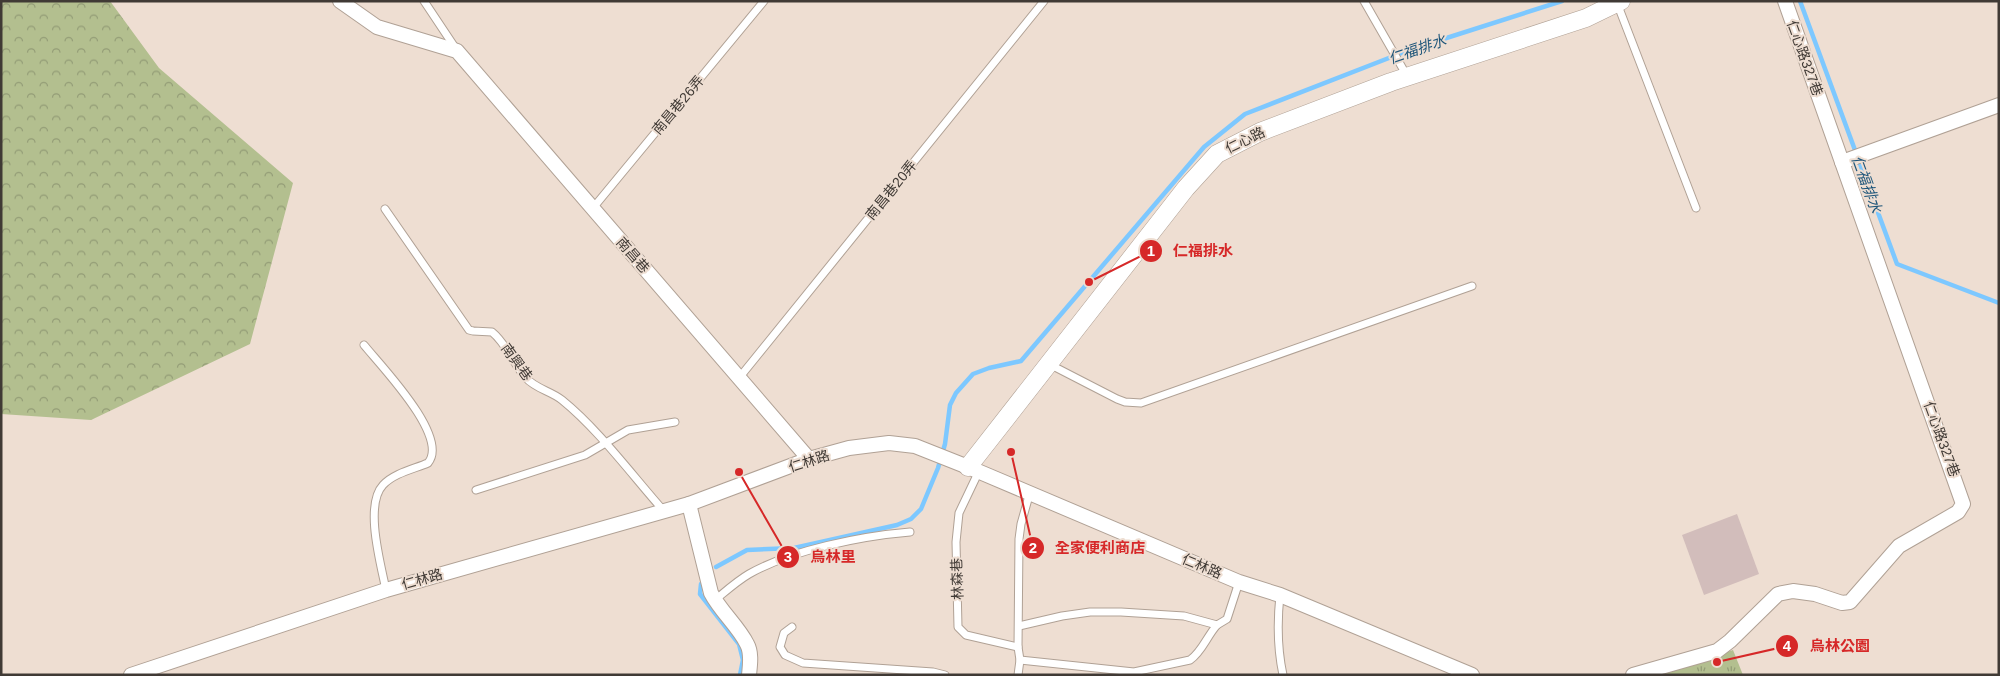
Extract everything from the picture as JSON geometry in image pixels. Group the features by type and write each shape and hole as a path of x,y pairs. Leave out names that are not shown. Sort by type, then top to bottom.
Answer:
{"street":[{"path":"340,1 377,27 457,51"},
{"name":"仁心路327巷","path":"1633,675 1717,650 1730,641 1778,594 1793,591 1815,594 1842,603 1850,602 1899,546 1958,512 1963,504 1852,159 1785,1"},
{"name":"仁心路","path":"966,466 1186,188 1217,154 1260,132 1407,76 1586,18 1619,2"},
{"name":"南昌巷","path":"457,51 809,460"},
{"path":"1852,159 1999,105"},
{"name":"仁林路","path":"130,675 386,590 689,504 809,460 849,448 889,443 914,446 966,466 1239,582 1280,595 1472,675"},
{"path":"689,504 711,593 748,644 750,654 749,675"}],"lane":[{"name":"南昌巷","path":"424,1 457,51"},
{"name":"南昌巷26弄","path":"592,208 764,1"},
{"name":"南昌巷20弄","path":"739,378 1044,1"},
{"path":"1364,1 1407,76"},
{"path":"1619,2 1696,208"},
{"name":"南興巷","path":"385,209 469,330 473,332 492,332 499,337 525,378 536,387 560,398 586,422 663,510"},
{"path":"1048,363 1117,399 1126,402 1142,403 1472,286"},
{"path":"364,345 418,412 434,449 432,459 428,463 395,476 382,485 378,494 374,517 386,590"},
{"path":"476,490 585,455 628,430 675,422"},
{"name":"林森巷","path":"966,466 956,542 958,627 966,635 1018,647"},
{"path":"1018,675 1020,660 1018,647 1019,539 1030,492"},
{"path":"715,600 749,574 792,556 846,541 910,532"},
{"path":"1020,660 1134,672 1190,660 1196,656 1209,634 1217,625 1227,619 1239,582"},
{"path":"1280,595 1276,624 1278,651 1283,675"},
{"path":"1019,626 1090,612 1184,616 1217,625"},
{"path":"792,627 784,633 780,647 785,655 804,662 933,672 945,675"}],"green space":[{"path":"1,1 110,1 159,68 293,183 250,344 91,420 1,414"},
{"path":"1733,650 1743,675 1658,675"}],"building":[{"path":"1737,514 1759,574 1704,595 1682,535"}],"waterway":[{"name":"仁福排水","path":"716,567 747,550 794,548 897,525 911,519 921,509 938,468 945,444 950,405 956,393 973,374 989,368 1021,361 1204,147 1245,114 1412,49 1562,1"},
{"name":"仁福排水","path":"1800,1 1897,264 1999,303"},
{"name":"仁福排水","path":"701,584 700,594 739,644 743,660 740,675"}],"place":[{"name":"仁福排水","path":"1089,282"},
{"name":"全家便利商店","path":"1011,452"},
{"name":"烏林里","path":"739,472"},
{"name":"烏林公園","path":"1717,662"}]}
